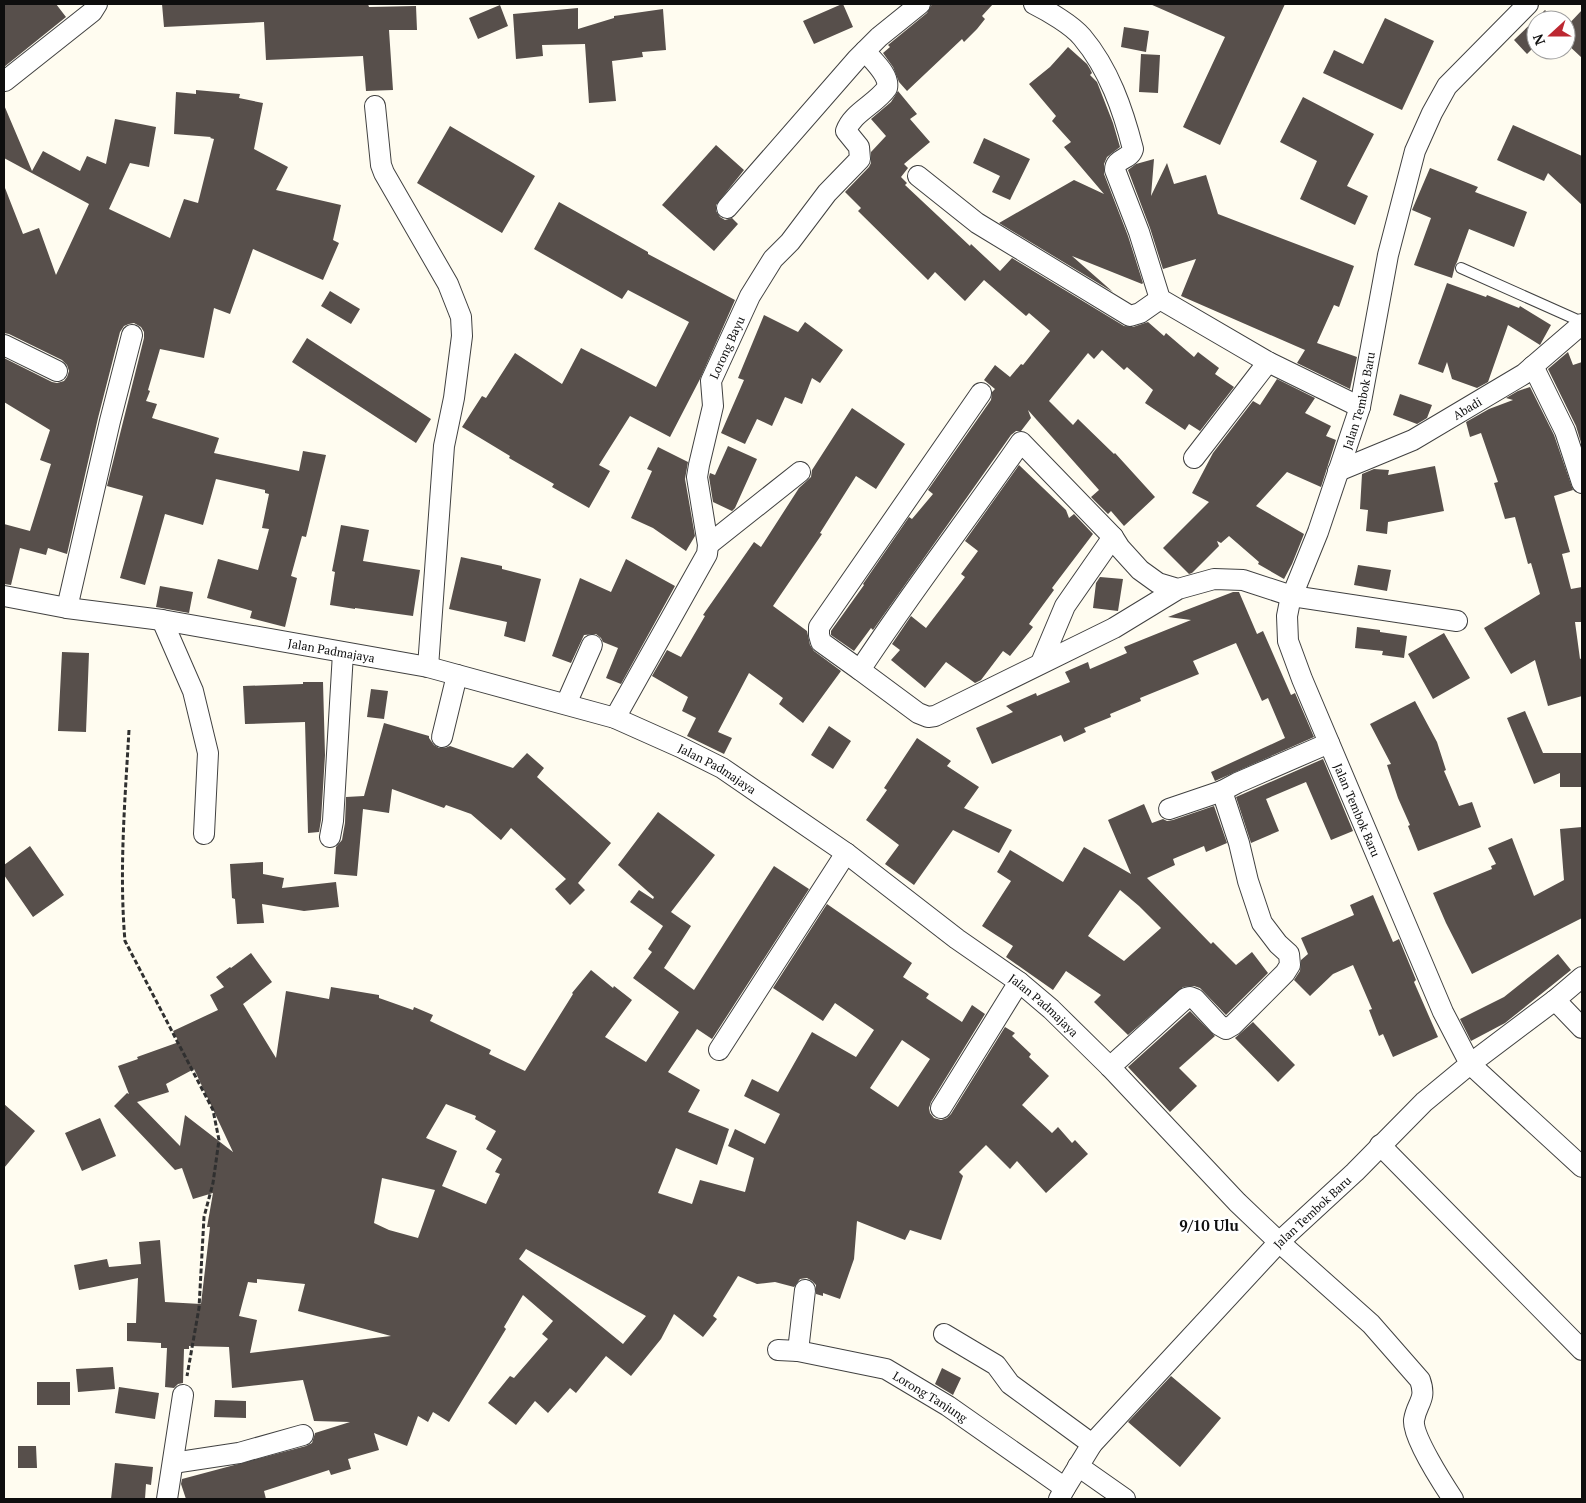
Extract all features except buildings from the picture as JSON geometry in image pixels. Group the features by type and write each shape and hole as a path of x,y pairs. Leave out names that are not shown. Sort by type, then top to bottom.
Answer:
{"street":[{"path":"5,82 92,12 97,4"},
{"path":"727,208 865,51 879,37 920,4"},
{"path":"1034,4 1048,10 1081,36 1106,73 1123,111 1133,149 1130,156 1118,162 1115,170 1139,232 1160,299 1268,362 1360,407"},
{"name":"Jalan Tembok Baru","path":"1062,1493 1092,1444 1279,1242 1355,1172 1424,1102 1470,1064 1443,1012 1302,679 1288,641 1287,616 1292,596 1318,532 1360,407 1388,255 1415,151 1432,113 1447,86 1528,4"},
{"name":"Lorong Bayu","path":"615,718 707,554 708,545 698,477 699,465 713,406 711,381 750,296 773,259 790,242 827,193 860,159 859,147 846,130 855,118 884,92 888,85 883,74 865,51"},
{"path":"376,106 381,165 384,173 448,284 462,318 462,336 454,398 444,446 428,668"},
{"path":"918,176 977,223 1130,316 1140,313 1160,299"},
{"name":"Abadi","path":"1338,471 1413,440 1524,374 1582,323"},
{"path":"67,608 132,335"},
{"path":"4,345 57,371"},
{"path":"1194,458 1268,362"},
{"path":"1532,366 1565,431 1582,483"},
{"path":"981,394 819,627 821,642 918,713 928,717 935,716 1114,628 1178,589 1214,579 1243,580 1292,596 1457,621"},
{"path":"860,670 882,635 988,491 1020,442 1113,537 1120,548 1140,570 1158,583 1178,589"},
{"path":"708,545 800,472"},
{"path":"1041,663 1065,606 1113,537"},
{"name":"Jalan Padmajaya","path":"4,596 67,608 162,620 428,668 615,718 722,768 846,853 957,939 1019,982 1051,1009 1110,1067 1237,1202 1370,1324 1420,1380 1423,1390 1414,1421 1416,1435 1452,1499"},
{"path":"162,620 193,691 208,753 204,834"},
{"path":"566,704 592,645"},
{"path":"330,837 334,821 343,653"},
{"path":"442,737 457,675"},
{"path":"1169,809 1222,791 1329,743"},
{"path":"1110,1067 1186,998 1195,999 1219,1025 1226,1029 1233,1025 1285,973 1290,965 1289,954 1278,944 1262,923 1222,791"},
{"path":"719,1050 846,853"},
{"path":"1582,977 1555,1000 1470,1064 1582,1167"},
{"path":"940,1108 1019,982"},
{"path":"1555,1000 1582,1028"},
{"path":"1380,1145 1582,1350"},
{"path":"798,1351 805,1290"},
{"path":"944,1334 996,1365 1010,1384 1092,1444"},
{"name":"Lorong Tanjung","path":"778,1350 798,1351 886,1369 948,1406 1062,1493"},
{"path":"168,1499 183,1395"},
{"path":"173,1463 239,1453 303,1435"},
{"path":"1078,1466 1125,1499"}],"lane":[{"path":"1461,268 1582,323"}],"path":[{"path":"129,730 123,832 122,913 125,941 213,1110 219,1140 213,1183 204,1217 199,1308 183,1395"}],"district":[{"name":"9/10 Ulu","path":"1209,1225"}]}
